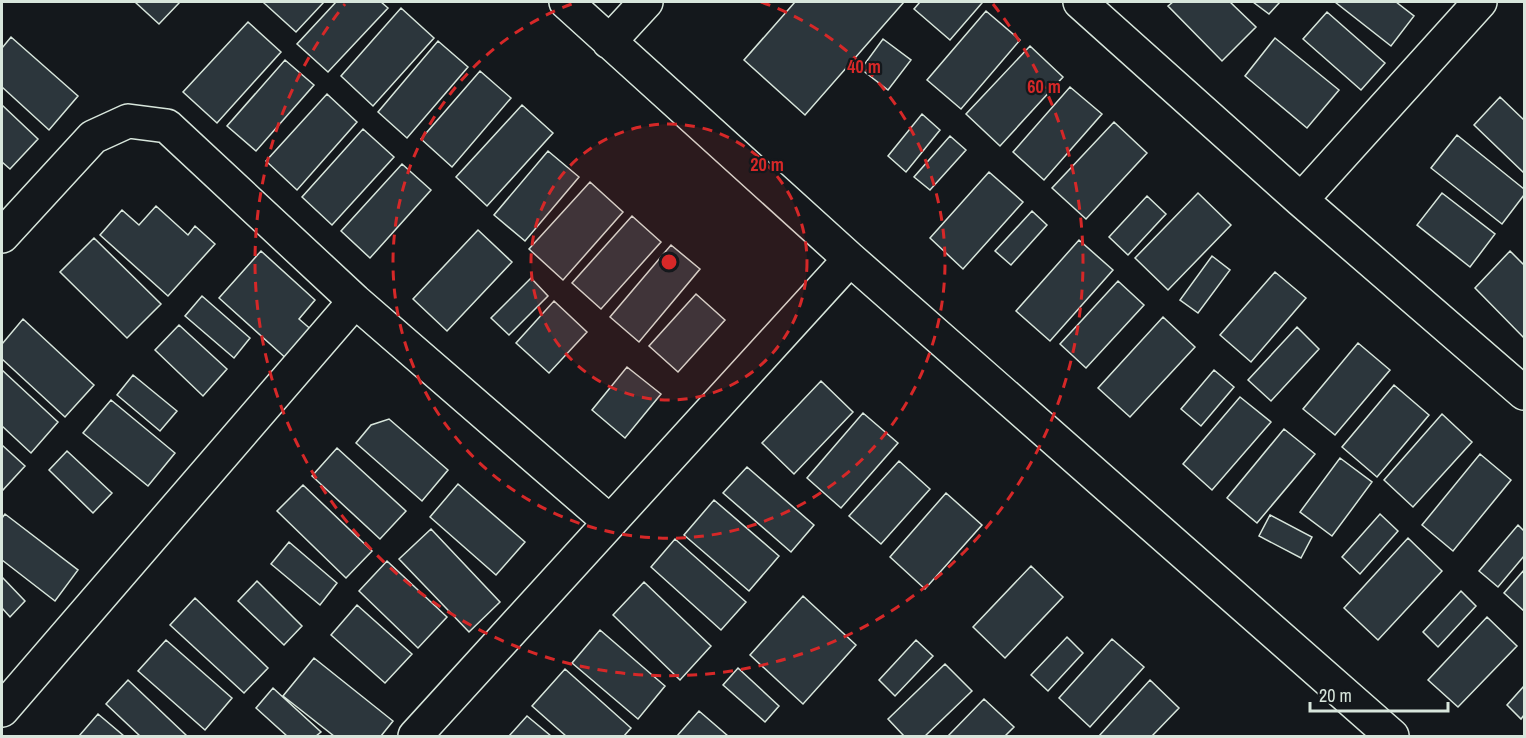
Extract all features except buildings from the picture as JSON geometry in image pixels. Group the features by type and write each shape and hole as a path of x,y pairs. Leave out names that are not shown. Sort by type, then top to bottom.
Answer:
{"street":[{"path":"566,2 850,259 1392,736"},
{"path":"609,42 646,2"},
{"path":"1080,2 1301,200 1524,393"},
{"path":"1301,200 1480,2"},
{"path":"2,236 93,137 128,121 167,126 355,301 610,522"},
{"path":"415,736 850,259"},
{"path":"2,710 355,301"}]}
